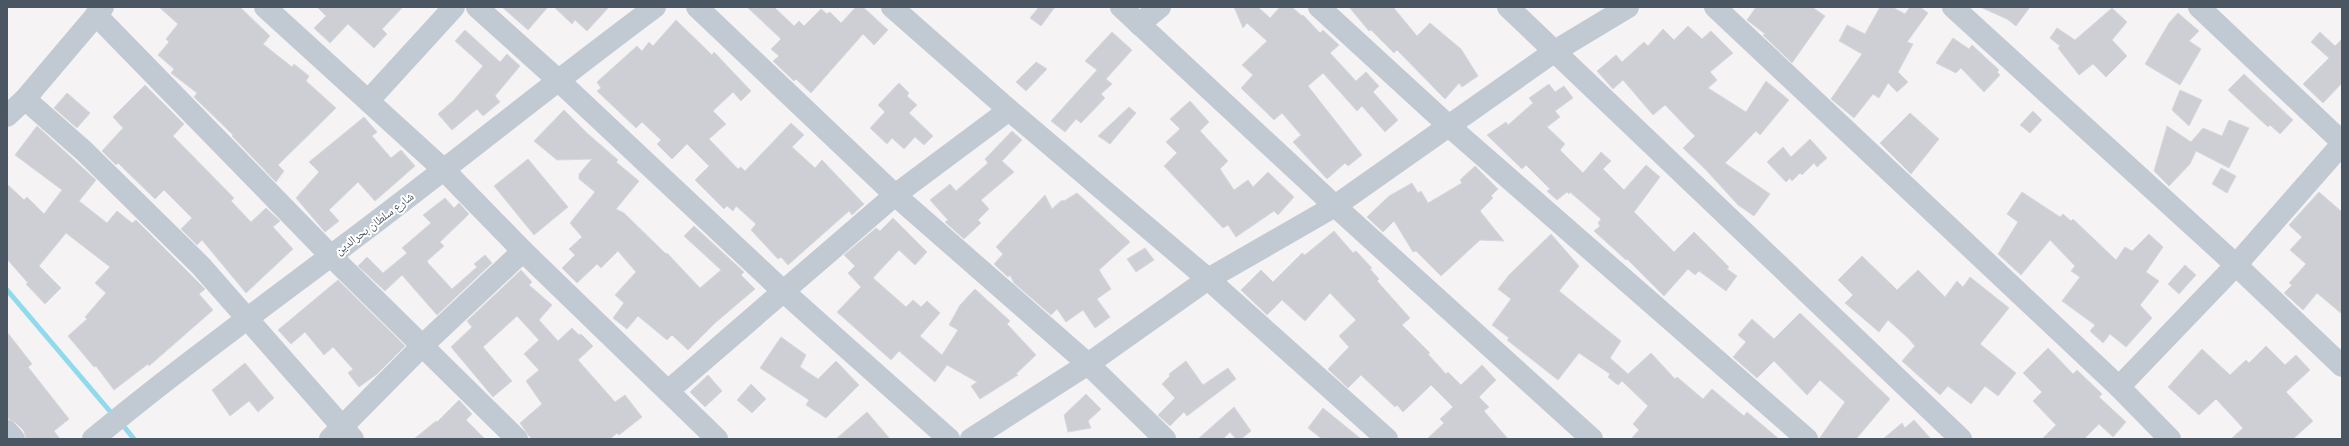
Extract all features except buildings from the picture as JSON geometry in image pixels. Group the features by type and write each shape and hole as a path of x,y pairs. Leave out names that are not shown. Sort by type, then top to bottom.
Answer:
{"street":[{"path":"266,7 444,170 524,251 717,439"},
{"path":"369,100 454,7"},
{"path":"477,7 558,80 783,291 949,439"},
{"name":"شارع سلطان بحرالدين","path":"93,439 248,318 444,170 558,80 655,7"},
{"path":"697,7 895,195 1088,364 1165,439"},
{"path":"892,7 1009,110 1208,279 1387,439"},
{"path":"1121,7 1335,206 1592,439"},
{"path":"1139,24 1160,7"},
{"path":"1319,7 1450,127 1807,439"},
{"path":"1508,7 1961,439"},
{"path":"971,439 1088,364 1208,279 1335,206 1450,127 1555,51 1628,7"},
{"path":"1715,7 2119,387 2170,439"},
{"path":"1953,7 2236,265 2342,366"},
{"path":"2119,387 2236,265 2342,143 2199,7"},
{"path":"7,116 25,99 99,11 331,256 517,439"},
{"path":"25,99 143,207 201,266 248,318 342,435 423,346 524,251"},
{"path":"668,391 895,195 1009,110"},
{"path":"7,431 14,439"}],"waterway":[{"path":"7,290 114,416"},
{"path":"121,423 134,439"}]}
